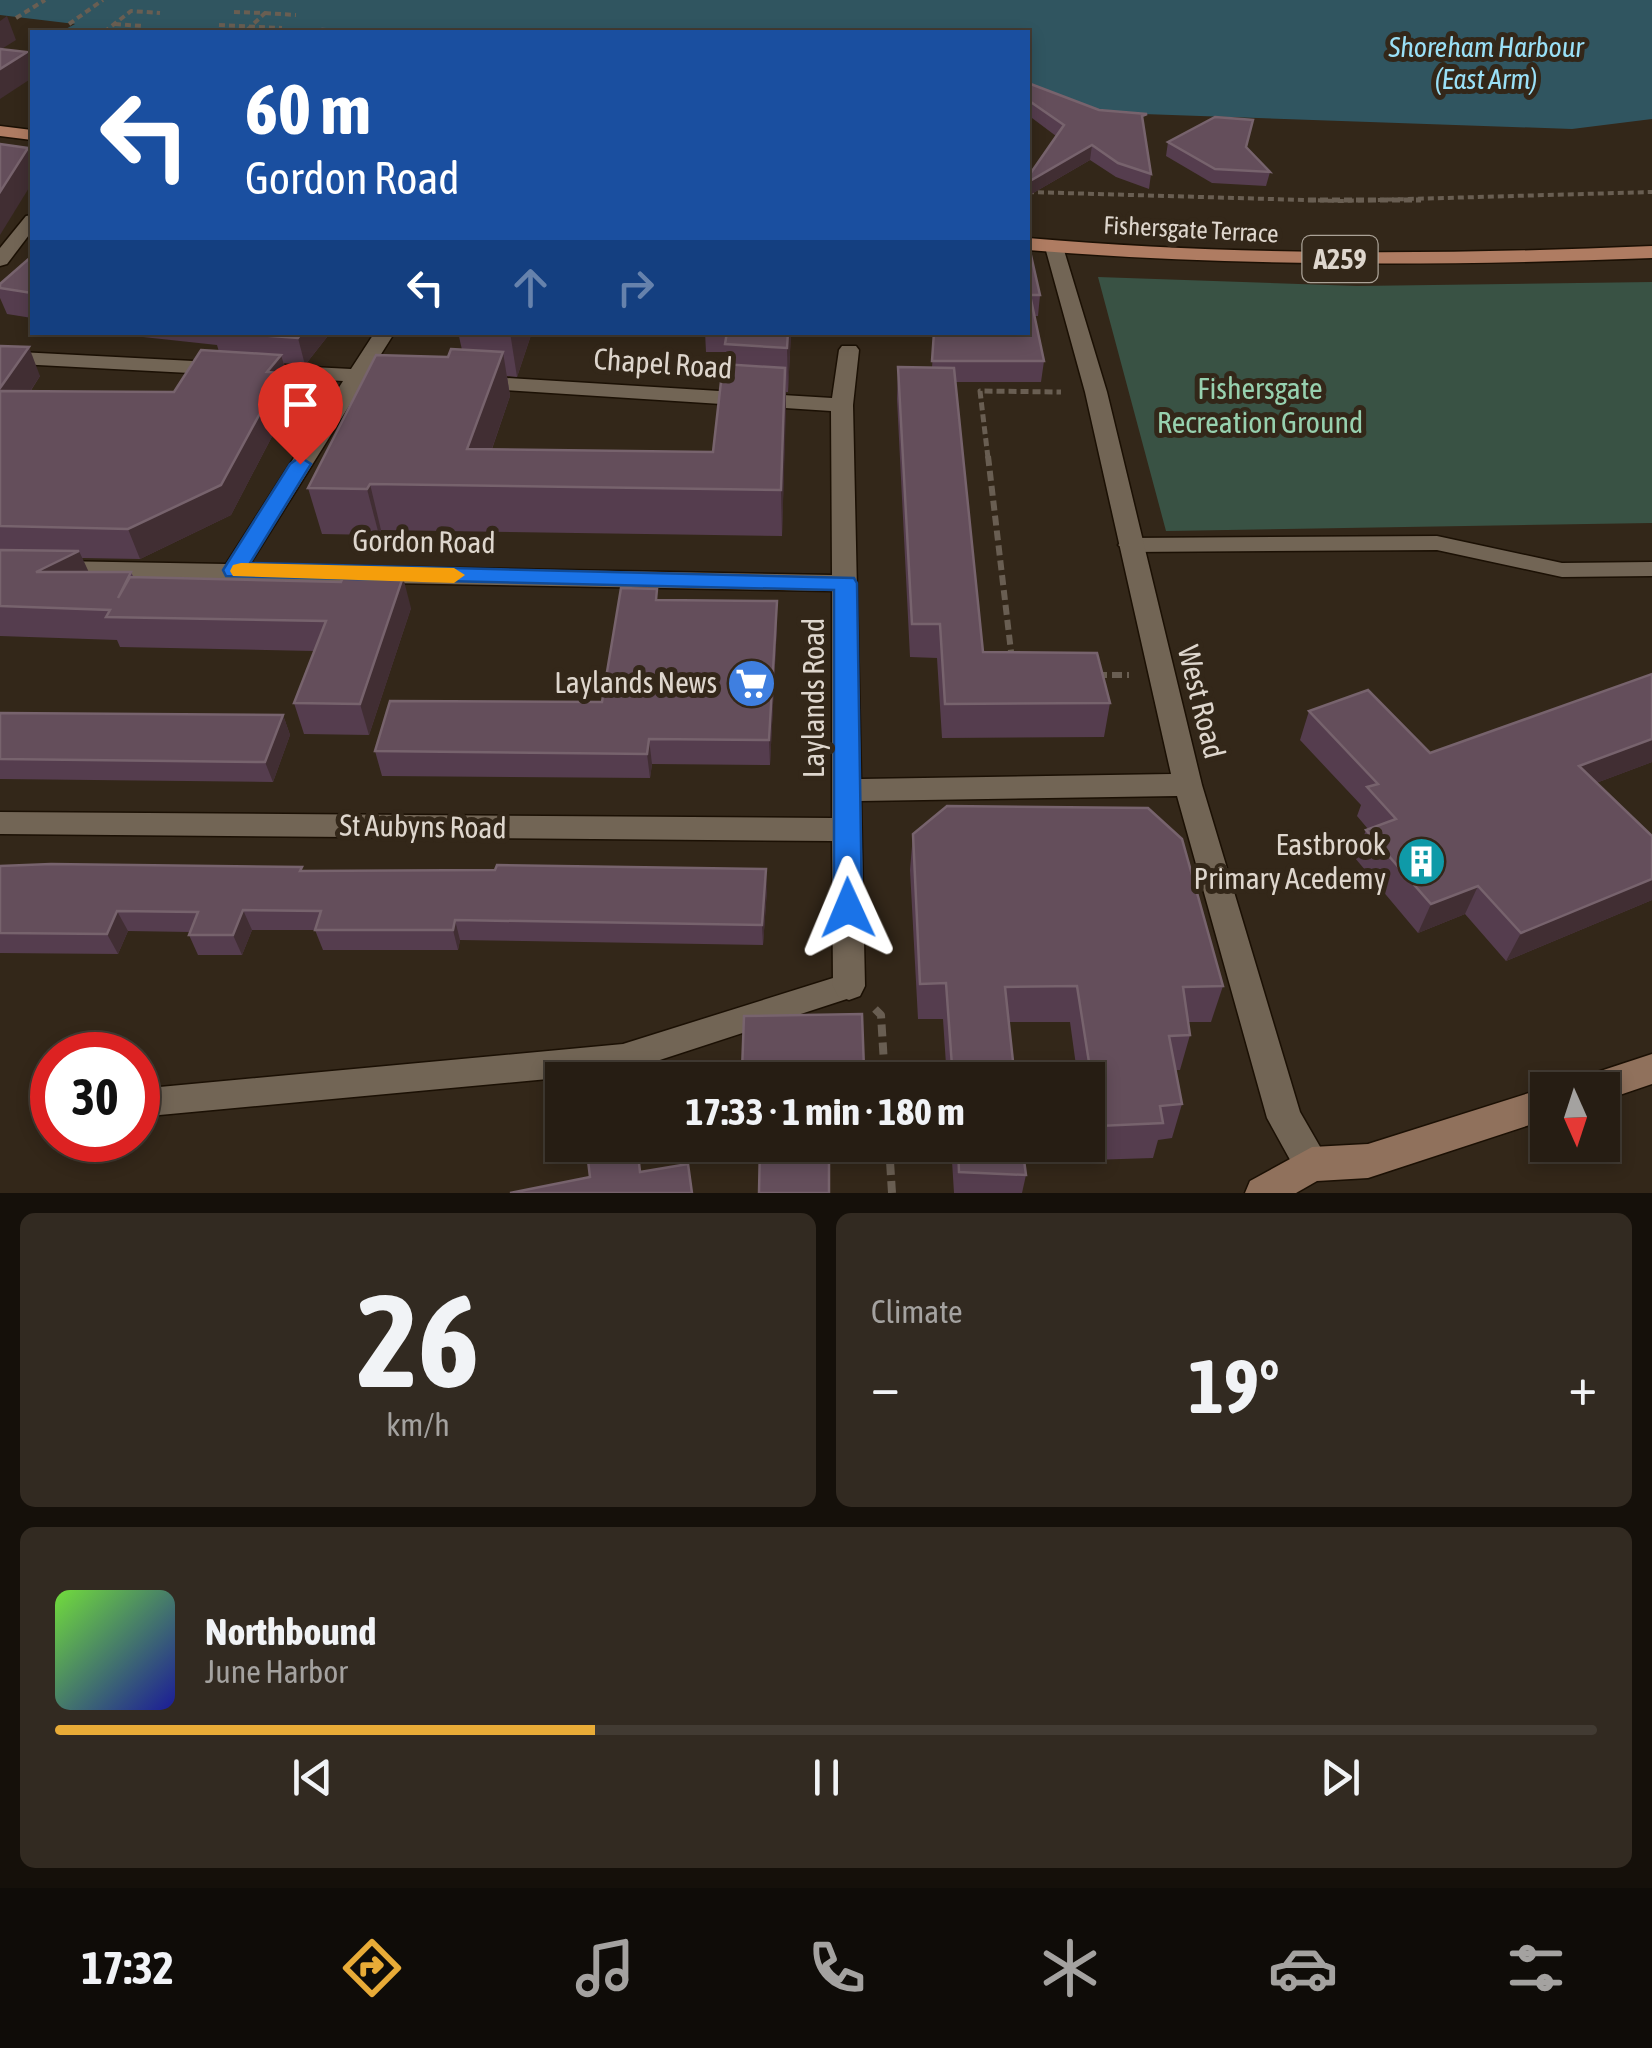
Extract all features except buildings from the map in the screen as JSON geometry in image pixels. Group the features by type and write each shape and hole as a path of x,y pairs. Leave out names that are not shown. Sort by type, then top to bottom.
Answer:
{"main road":[{"path":"0,131 30,135"},
{"name":"Fishersgate Terrace","path":"1041,246 1193,256 1328,259 1652,252"}],"street":[{"path":"0,260 30,222"},
{"name":"West Road","path":"1041,246 1096,392 1188,784 1284,1118 1312,1164"},
{"path":"234,570 383,335"},
{"name":"Laylands Road","path":"849,350 842,405 849,986"},
{"path":"0,357 414,378"},
{"name":"Chapel Road","path":"453,381 842,405"},
{"name":"Gordon Road","path":"0,568 846,583"},
{"path":"846,790 1188,784"},
{"name":"St Aubyns Road","path":"0,823 847,830"},
{"path":"1620,1080 1652,1069"},
{"path":"1263,1193 1312,1164 1368,1161 1530,1109"}],"lane":[{"path":"1130,545 1437,543 1562,570 1652,569"},
{"path":"160,1101 623,1058 849,986"}],"path":[{"path":"16,18 45,0"},
{"path":"68,24 102,0"},
{"path":"106,30 131,11 160,13"},
{"path":"234,12 296,15"},
{"path":"247,30 264,13"},
{"path":"114,24 143,26"},
{"path":"218,25 282,28"},
{"path":"1030,192 1204,200 1415,202 1652,192"},
{"path":"1014,675 980,391 1096,392"},
{"path":"1087,675 1160,675"},
{"path":"849,986 881,1015 884,1062"},
{"path":"890,1162 892,1193"}],"green space":[{"name":"Fishersgate Recreation Ground","path":"1098,277 1357,286 1652,282 1652,523 1166,531"}],"water":[{"name":"Shoreham Harbour (East Arm)","path":"0,0 1652,0 1652,119 1572,129 1030,110 1030,30 64,30 75,24 0,15"}],"slow traffic":[{"path":"241,571 454,575"}],"place":[{"name":"Laylands News","path":"752,683"},
{"name":"Eastbrook Primary Acedemy","path":"1421,862"}],"route":[{"path":"300,464 234,570 846,583 848,908"}]}
